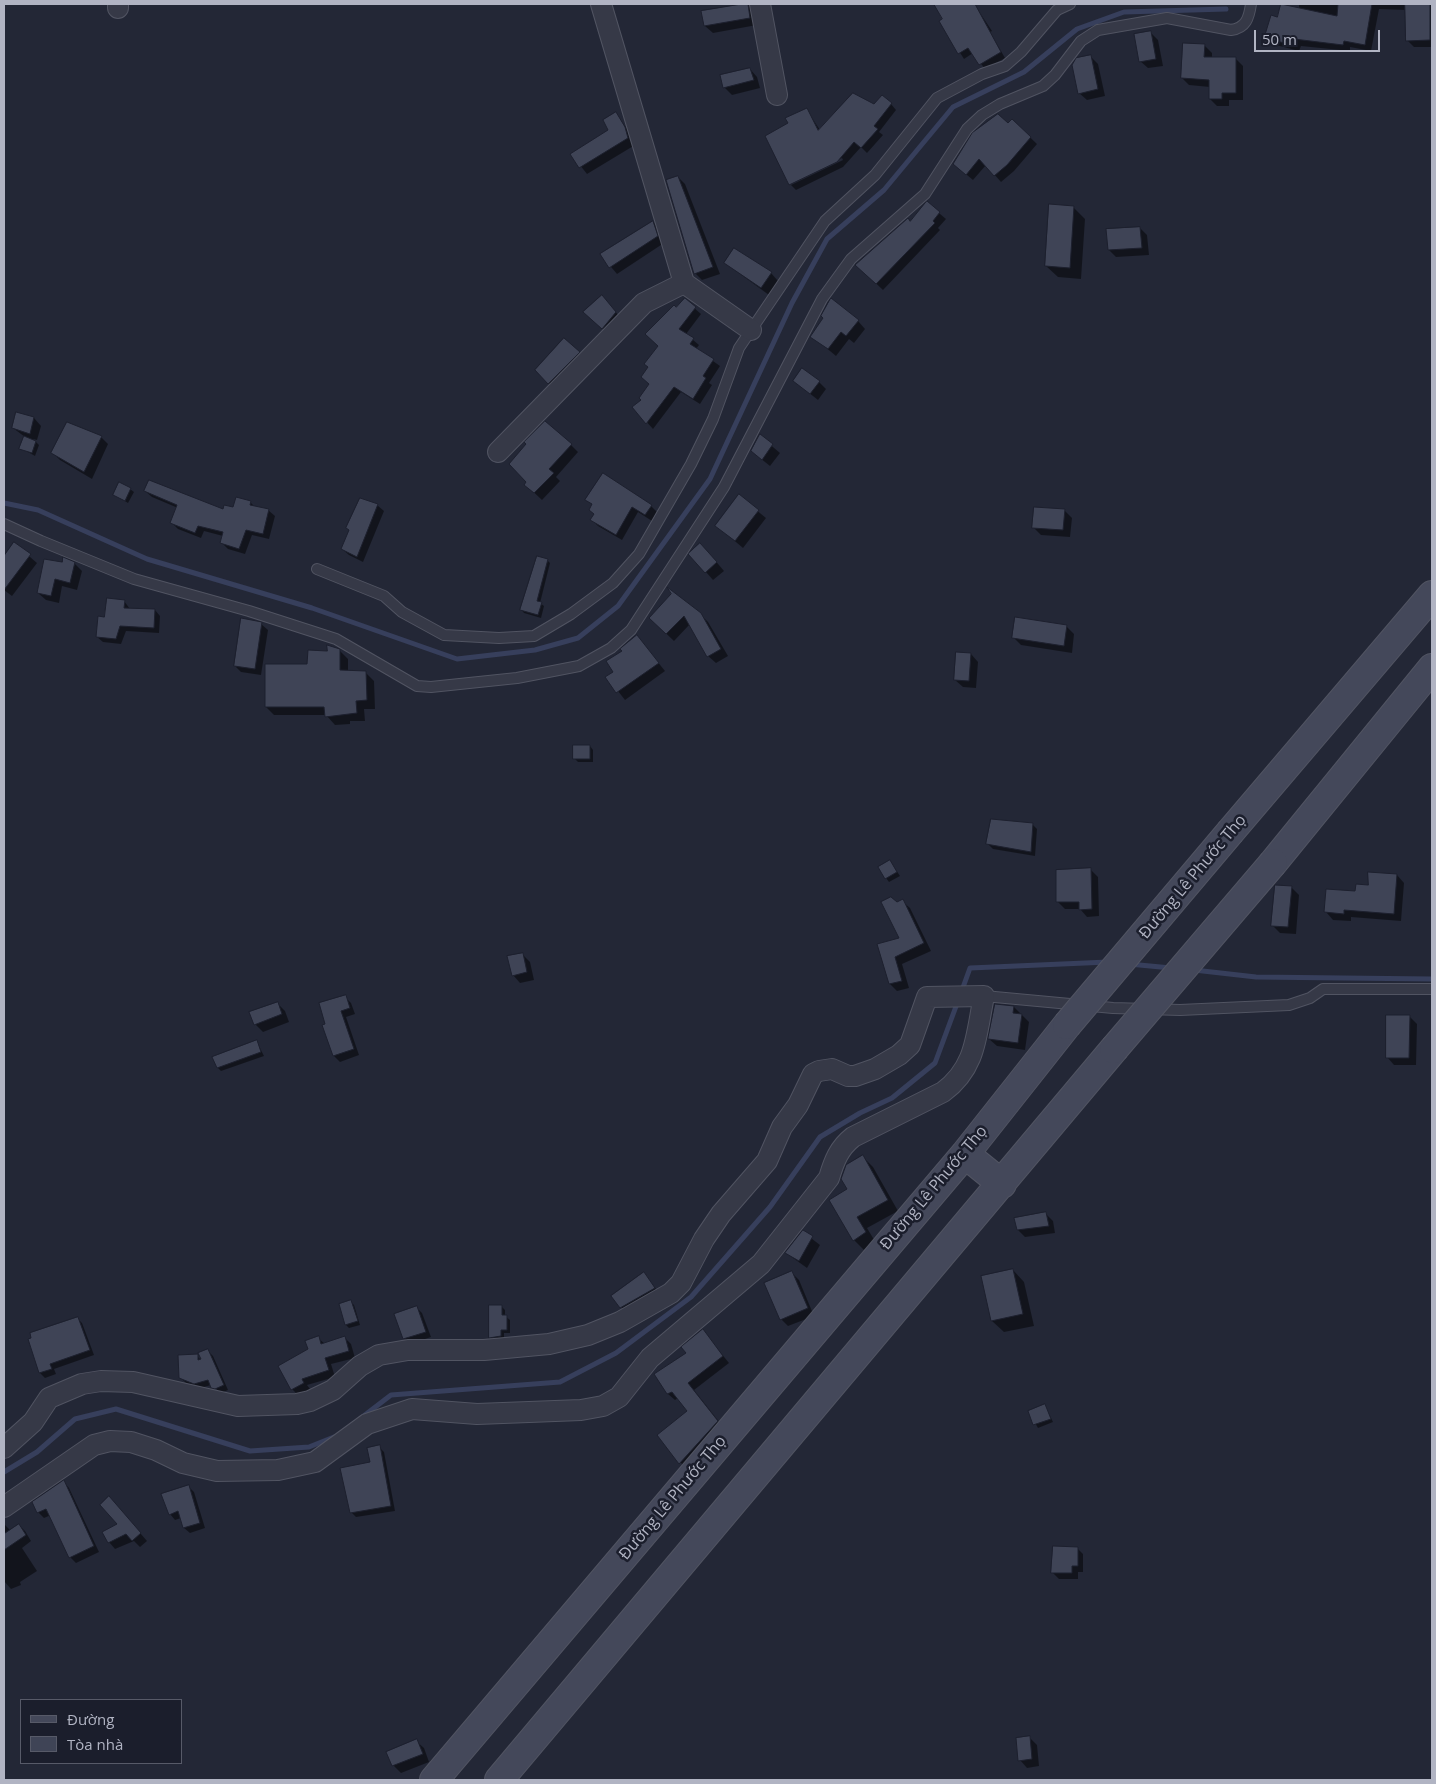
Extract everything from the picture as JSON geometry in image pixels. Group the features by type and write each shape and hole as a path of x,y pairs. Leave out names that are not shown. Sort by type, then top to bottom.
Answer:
{"street":[{"path":"601,4 684,283 751,330"},
{"path":"760,4 777,95"},
{"path":"498,452 644,303 684,283"},
{"name":"Đường Lê Phước Thọ","path":"434,1780 965,1154 1066,1025 1432,595"},
{"path":"499,1780 1114,1049 1273,863 1432,668"},
{"path":"4,1448 33,1422 48,1398 82,1384 116,1381 144,1383 185,1396 238,1406 297,1404 310,1401 332,1390 360,1366 380,1354 408,1350 484,1350 549,1344 588,1335 620,1322 671,1293 682,1283 704,1239 721,1214 767,1161 782,1126 798,1105 814,1074 819,1071 832,1069 848,1076 855,1076 886,1063 910,1045 927,997 979,996 971,1059 956,1082 943,1092 853,1137 844,1144 838,1153 829,1178 761,1264 650,1358 629,1386 612,1402 581,1410 548,1412 477,1414 412,1409 367,1424 315,1462 278,1470 217,1471 182,1463 156,1450 131,1442 94,1444 4,1506"},
{"path":"965,1154 1002,1184"}],"lane":[{"path":"316,569 384,596 402,612 444,635 499,638 534,636 571,614 613,583 640,554 691,464 713,419 739,348 825,221 875,175 930,104 937,98 982,74 1005,66 1021,52 1057,10 1070,4"},
{"path":"4,524 41,542 134,578 336,639 417,686 431,687 517,678 579,666 611,648 631,630 724,487 789,367 806,327 822,299 851,259 925,194 967,129 982,115 1000,104 1043,86 1055,75 1081,42 1098,30 1167,18 1231,30 1238,29 1245,23 1251,4"},
{"path":"979,996 1113,1008 1180,1010 1289,1005 1310,998 1324,989 1432,990"}],"building":[{"path":"748,4 750,18 704,26 701,11"},
{"path":"934,4 975,4 1001,52 979,65 968,48 958,54 939,21 942,19"},
{"path":"1281,4 1337,16 1338,4 1372,4 1365,45 1344,41 1343,45 1294,39 1293,45 1264,38 1271,15 1277,17"},
{"path":"1405,4 1430,4 1430,40 1406,41"},
{"path":"1151,31 1156,59 1139,62 1134,34"},
{"path":"1183,43 1205,44 1204,57 1236,57 1236,93 1222,93 1222,99 1209,99 1209,80 1181,78"},
{"path":"1091,55 1098,89 1078,94 1072,65 1076,58"},
{"path":"750,68 754,80 723,88 720,75"},
{"path":"853,93 874,104 882,95 892,103 874,126 878,129 861,148 854,142 837,162 789,185 765,136 788,123 785,118 807,108 818,130"},
{"path":"616,112 625,127 628,138 579,168 570,154 608,130 603,120"},
{"path":"998,114 1008,123 1012,119 1031,137 1007,165 994,176 979,159 966,175 953,164 972,133"},
{"path":"678,176 713,267 694,274 666,180"},
{"path":"927,201 940,212 933,221 935,223 876,284 855,265 908,218 910,221"},
{"path":"1049,204 1074,206 1070,268 1045,266"},
{"path":"653,221 658,236 609,268 600,254"},
{"path":"1140,227 1142,248 1108,250 1106,229"},
{"path":"734,248 772,272 761,288 724,263"},
{"path":"602,295 616,312 602,329 583,312"},
{"path":"685,298 696,307 679,329 694,338 690,344 714,359 703,376 706,378 693,399 674,387 646,424 632,407 641,400 639,398 649,384 641,377 648,367 644,364 658,346 645,334 674,305 676,307"},
{"path":"831,298 859,320 846,336 841,332 828,349 810,337 823,318 821,316"},
{"path":"564,338 580,352 548,384 535,370"},
{"path":"802,368 820,381 810,394 793,381"},
{"path":"16,412 34,417 30,434 12,428"},
{"path":"545,421 572,444 549,469 554,473 534,493 524,485 526,482 509,464 526,444 524,442"},
{"path":"67,422 102,436 84,472 51,453"},
{"path":"760,434 773,444 762,460 751,451"},
{"path":"24,436 36,441 32,453 19,449"},
{"path":"603,473 652,505 645,515 632,507 616,535 590,520 594,514 589,510 592,504 585,500"},
{"path":"149,480 223,509 224,505 233,507 236,497 251,501 250,505 269,509 263,534 246,530 239,549 220,543 223,532 198,526 195,533 170,523 177,505 144,491"},
{"path":"119,482 131,488 125,501 113,495"},
{"path":"739,494 759,510 735,541 715,526"},
{"path":"360,498 378,504 357,557 341,549 349,530 346,528"},
{"path":"1034,507 1065,509 1063,530 1032,528"},
{"path":"14,542 31,554 4,590 4,556"},
{"path":"700,543 717,562 705,573 688,554"},
{"path":"537,556 548,559 537,601 542,602 538,615 520,610"},
{"path":"63,557 75,562 70,583 55,579 51,596 37,593 44,559 62,562"},
{"path":"667,587 701,613 721,649 707,657 684,616 666,634 649,618 671,594"},
{"path":"107,598 125,600 124,608 155,609 154,628 120,626 116,639 96,637 98,616 104,617"},
{"path":"1015,617 1067,625 1064,646 1012,638"},
{"path":"241,618 262,622 255,669 234,666"},
{"path":"637,635 659,663 616,693 605,677 613,672 606,661 622,651 620,649"},
{"path":"327,645 340,649 340,670 366,671 367,700 356,701 357,713 325,717 324,707 265,707 265,664 307,664 308,650 327,651"},
{"path":"956,652 971,653 969,681 954,680"},
{"path":"573,745 590,745 590,759 573,759"},
{"path":"991,819 1033,823 1031,852 986,844"},
{"path":"890,860 897,872 885,879 878,867"},
{"path":"1091,868 1092,909 1079,910 1079,902 1056,902 1056,870"},
{"path":"1368,872 1397,874 1394,914 1344,910 1344,914 1324,912 1326,889 1355,891 1356,884 1368,885"},
{"path":"1275,885 1292,886 1288,927 1271,926"},
{"path":"891,897 897,902 903,899 924,943 895,957 902,981 889,984 877,944 899,938 881,902"},
{"path":"523,953 527,972 512,976 507,956"},
{"path":"346,995 350,1008 341,1011 354,1049 333,1056 322,1025 325,1024 319,1003"},
{"path":"278,1002 282,1014 254,1025 249,1012"},
{"path":"995,1004 1014,1006 1013,1013 1022,1014 1018,1043 988,1039"},
{"path":"1386,1015 1410,1015 1409,1058 1386,1058"},
{"path":"257,1040 261,1052 217,1068 212,1057"},
{"path":"863,1155 888,1200 857,1217 866,1232 853,1241 829,1200 847,1189 841,1179 846,1165"},
{"path":"1046,1212 1049,1226 1017,1230 1014,1218"},
{"path":"803,1230 813,1236 799,1261 785,1253"},
{"path":"1013,1269 1023,1314 991,1321 981,1276"},
{"path":"792,1271 808,1308 780,1320 764,1283"},
{"path":"644,1272 655,1288 620,1308 611,1296"},
{"path":"351,1300 358,1321 345,1325 339,1304"},
{"path":"489,1305 502,1305 502,1315 507,1315 507,1330 501,1330 501,1336 489,1338"},
{"path":"417,1306 426,1332 403,1339 394,1314"},
{"path":"78,1317 90,1350 50,1364 52,1369 39,1373 28,1339 31,1338 30,1333"},
{"path":"703,1329 723,1356 688,1383 718,1421 679,1464 657,1435 687,1411 672,1392 667,1394 654,1374 686,1353 681,1347"},
{"path":"319,1336 321,1344 345,1336 349,1351 325,1358 329,1370 302,1379 304,1383 291,1390 278,1366 308,1349 305,1341"},
{"path":"208,1349 224,1385 215,1389 211,1388 208,1380 194,1384 179,1378 178,1355 198,1354 198,1360 201,1359 198,1353"},
{"path":"1045,1404 1051,1419 1033,1425 1028,1411"},
{"path":"380,1445 391,1506 350,1513 340,1468 370,1462 367,1448"},
{"path":"64,1480 94,1546 69,1558 46,1509 37,1513 32,1502"},
{"path":"189,1485 200,1523 183,1528 178,1511 169,1515 161,1494"},
{"path":"109,1496 141,1533 132,1541 126,1534 108,1543 102,1532 117,1524 100,1505"},
{"path":"19,1524 26,1535 4,1550 4,1534"},
{"path":"1053,1546 1078,1547 1078,1566 1072,1566 1072,1573 1051,1573"},
{"path":"1030,1736 1032,1759 1018,1761 1016,1738"},
{"path":"417,1739 423,1754 392,1766 386,1752"}],"waterway":[{"path":"4,503 38,510 147,559 312,608 457,659 535,650 578,638 618,606 710,479 792,303 827,239 884,190 953,107 1024,72 1077,29 1124,12 1226,9"},
{"path":"961,993 970,968 1108,962"},
{"path":"1129,964 1171,968"},
{"path":"1194,970 1256,977 1432,979"},
{"path":"361,1418 391,1395 560,1382 616,1353 691,1297 770,1207 820,1137 860,1113 892,1098 935,1063 958,1001"},
{"path":"4,1472 37,1452 75,1419 116,1409 250,1451 309,1447 334,1437"}]}
